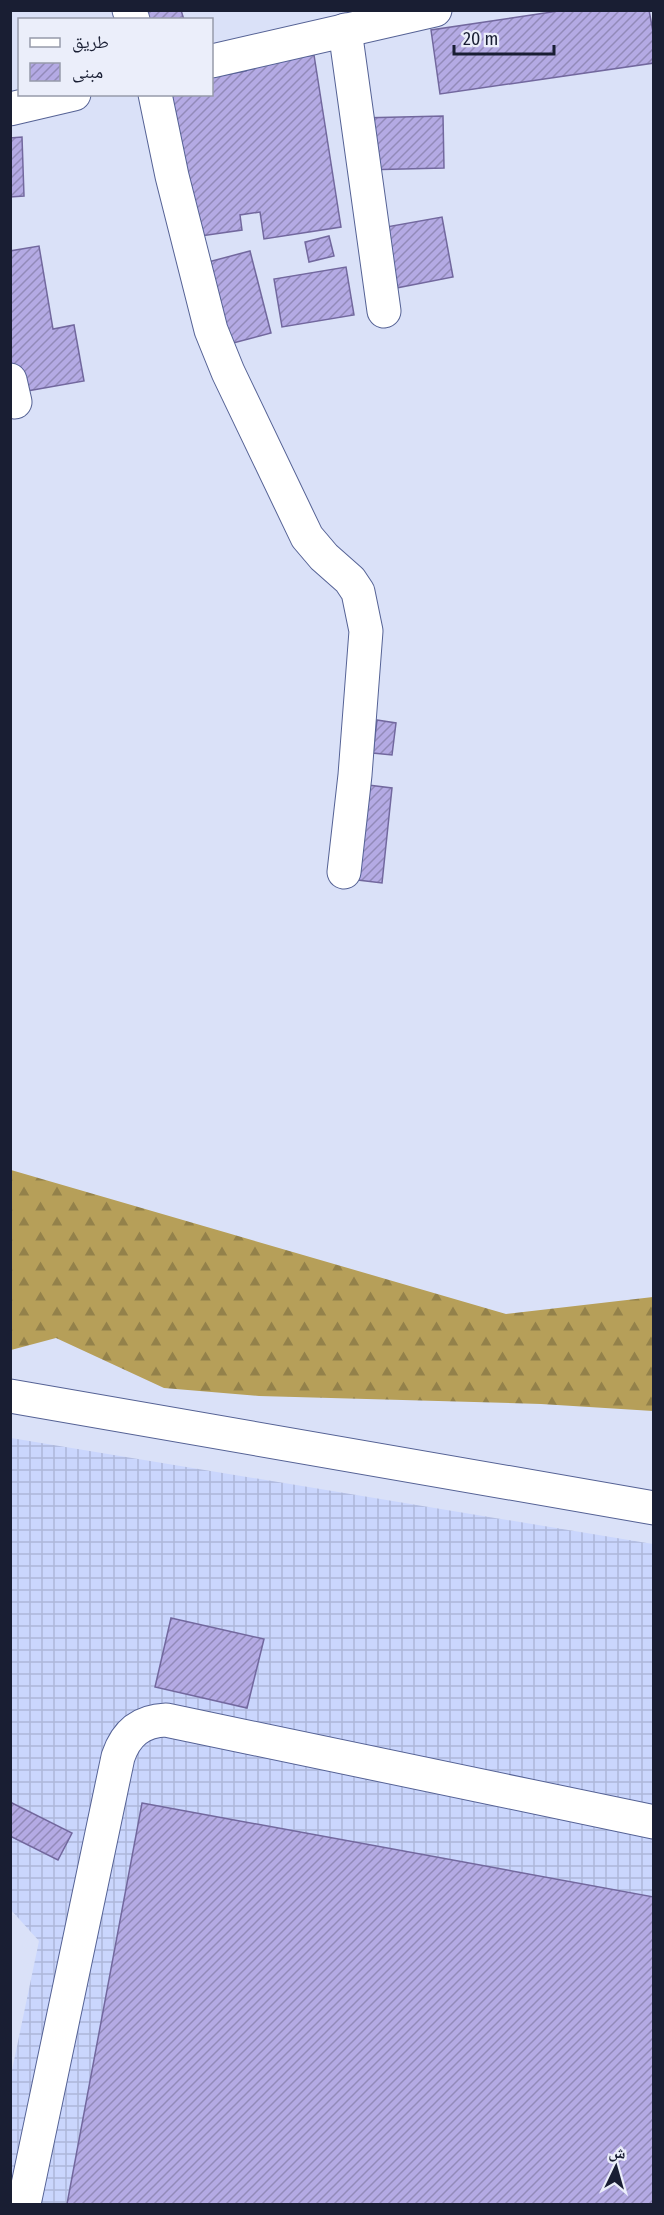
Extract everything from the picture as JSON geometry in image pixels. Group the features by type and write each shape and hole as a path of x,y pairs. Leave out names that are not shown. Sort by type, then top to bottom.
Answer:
{"street":[{"path":"213,61 433,11"},
{"path":"345,30 384,311"},
{"path":"10,109 65,96"},
{"path":"155,96 172,176 211,330 228,372 307,537 324,557 350,580 358,592 363,610 366,631 355,775 344,872"},
{"path":"10,1396 654,1508"},
{"path":"24,2205 118,1757 122,1744 129,1734 140,1726 153,1721 166,1720 654,1822"}],"shaded area":[{"path":"11,1438 653,1544 653,2204 11,2204 11,2075 39,1941 11,1910"}],"green space":[{"path":"11,1170 506,1314 653,1297 653,1411 541,1404 259,1396 164,1388 56,1338 11,1350"}],"building":[{"path":"137,10 181,10 183,18 139,18"},
{"path":"565,10 649,10 654,37 654,63 440,94 431,30"},
{"path":"314,55 341,227 264,239 260,212 240,215 242,230 187,238 165,96 213,96 213,77 246,71 245,65"},
{"path":"443,116 444,168 361,170 359,118"},
{"path":"22,137 24,196 10,197 10,138"},
{"path":"442,217 453,277 386,290 375,229"},
{"path":"329,236 334,256 309,262 305,242"},
{"path":"39,246 53,329 74,325 84,381 10,394 10,251"},
{"path":"250,251 271,333 214,348 193,266"},
{"path":"346,267 354,315 282,327 274,279"},
{"path":"377,720 396,723 392,755 373,753"},
{"path":"368,785 392,788 382,883 358,880"},
{"path":"171,1618 264,1639 247,1708 155,1687"},
{"path":"10,1802 72,1833 58,1860 10,1836"},
{"path":"142,1803 654,1897 654,2204 67,2204"}]}
